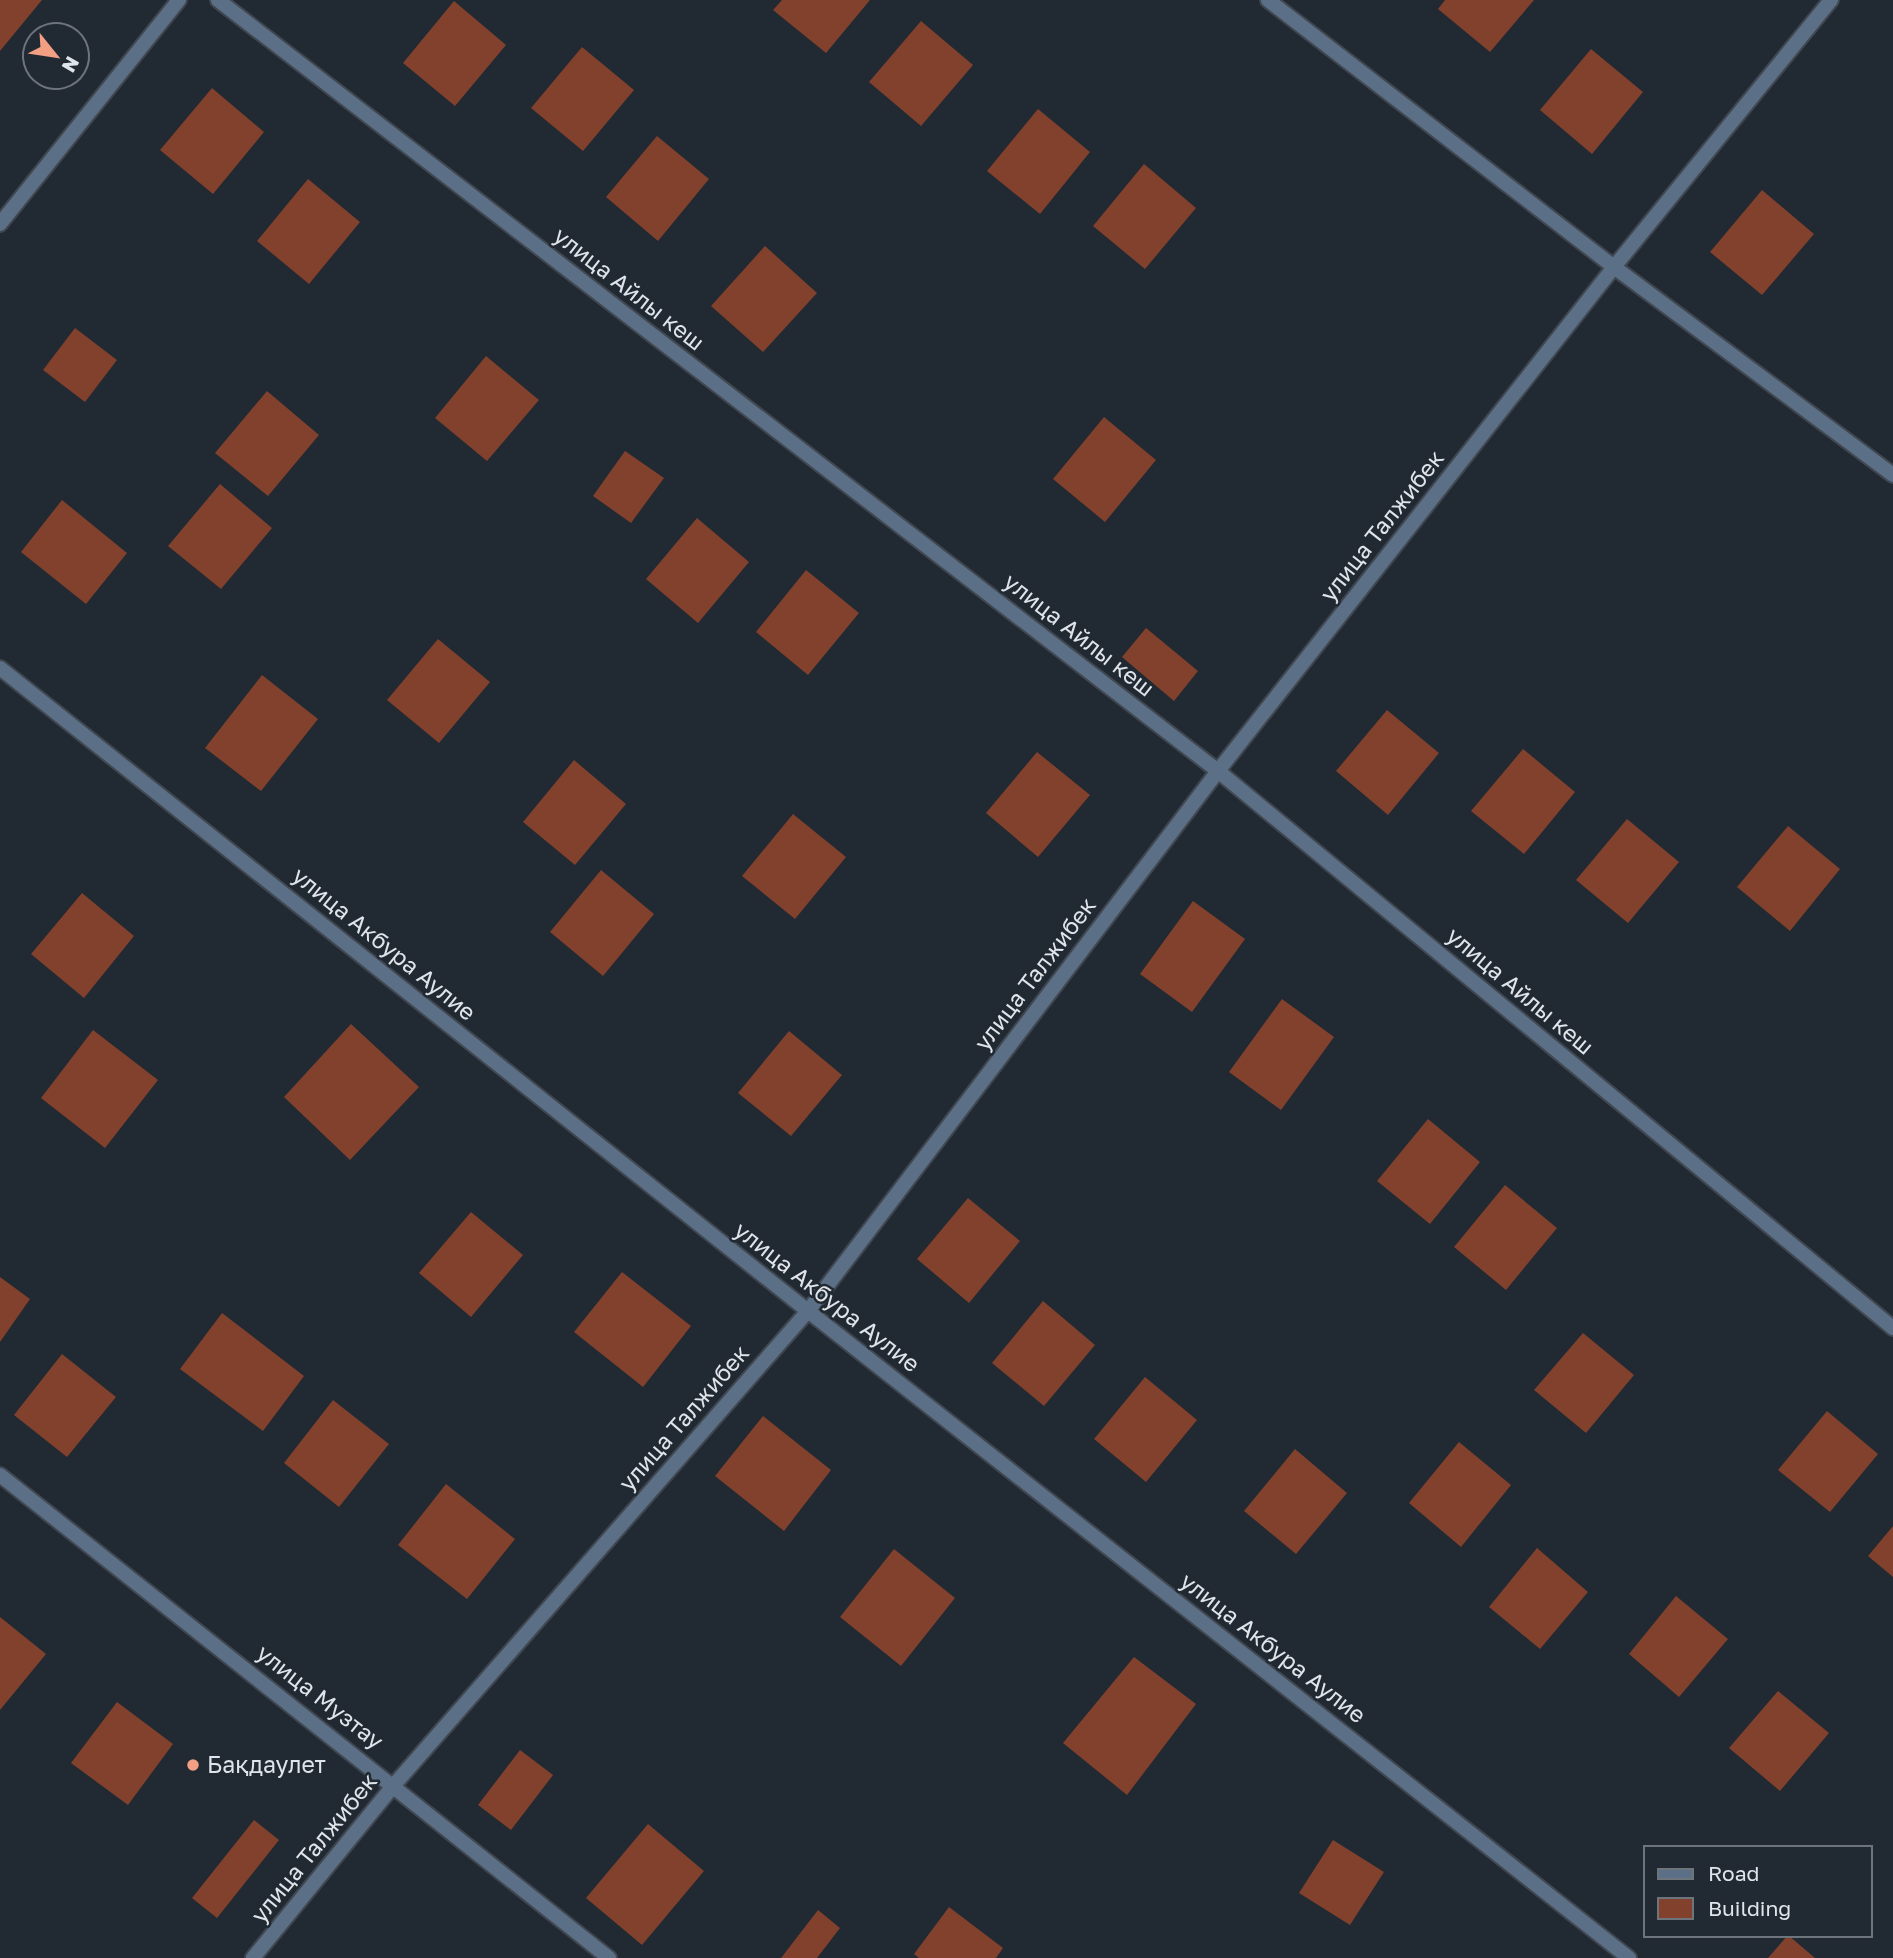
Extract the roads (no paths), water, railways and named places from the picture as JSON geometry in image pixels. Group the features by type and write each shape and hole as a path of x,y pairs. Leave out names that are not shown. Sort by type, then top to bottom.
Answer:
{"street":[{"path":"0,224 179,0"},
{"name":"улица Айлы кеш","path":"218,0 1218,771 1893,1328"},
{"path":"1268,0 1614,267 1893,475"},
{"name":"улица Талжибек","path":"253,1958 394,1785 808,1311 1218,771 1614,267 1831,0"},
{"name":"улица Акбура Аулие","path":"0,668 808,1311 1629,1958"},
{"name":"улица Музтау","path":"0,1475 609,1958"}],"place":[{"name":"Бақдаулет","path":"193,1765"}]}
